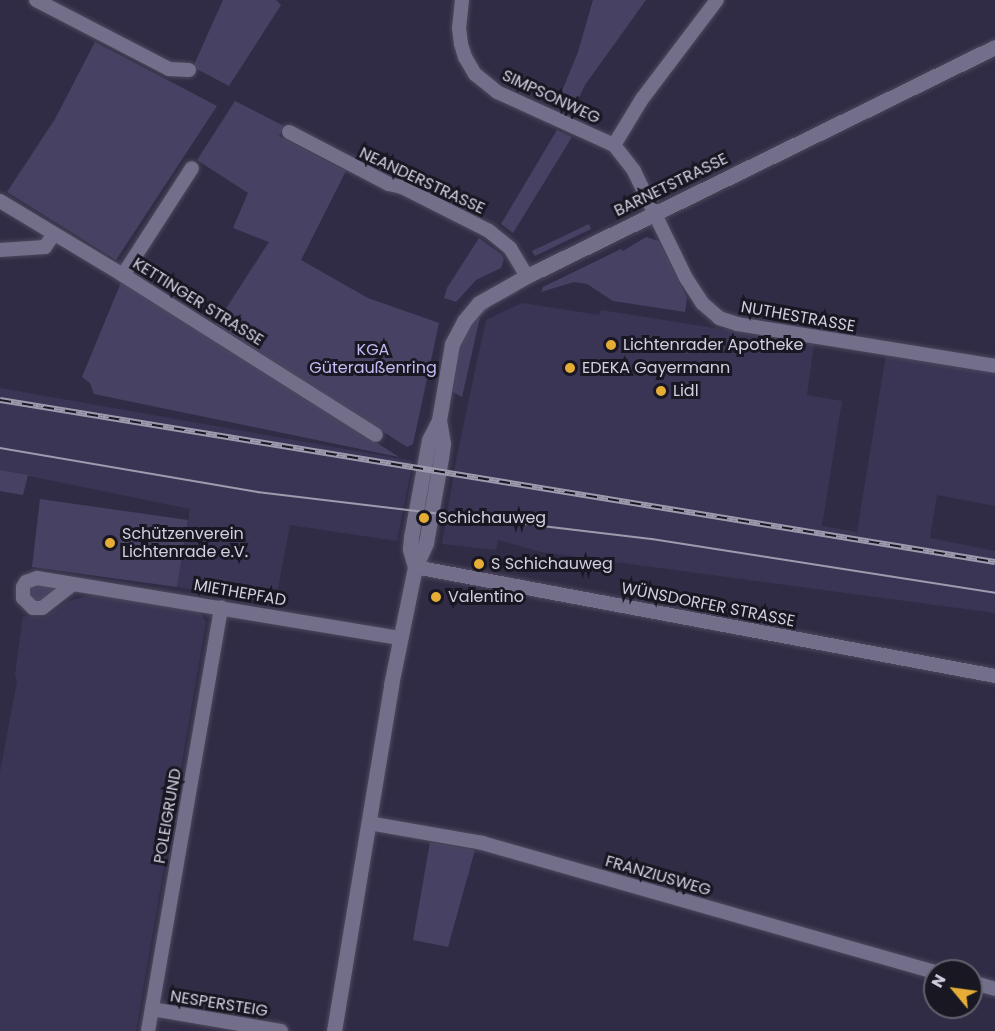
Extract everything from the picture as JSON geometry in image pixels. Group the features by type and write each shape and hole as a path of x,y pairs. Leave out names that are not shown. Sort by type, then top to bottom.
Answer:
{"street":[{"path":"36,0 170,69 189,70"},
{"name":"SIMPSONWEG","path":"462,0 461,44 467,62 481,80 507,97 614,145 634,171 655,213"},
{"path":"614,145 648,91 717,0"},
{"name":"BARNETSTRASSE","path":"415,567 424,552 444,443 439,420 452,344 464,321 488,296 995,47"},
{"name":"NEANDERSTRASSE","path":"289,132 371,176 402,187 489,231 510,248 527,276"},
{"path":"123,274 192,168"},
{"name":"KETTINGER STRASSE","path":"0,201 53,235 123,274 376,435"},
{"name":"NUTHESTRASSE","path":"655,213 686,278 702,303 719,318 737,324 995,366"},
{"path":"0,250 45,247 53,235"},
{"path":"334,1031 415,567"},
{"name":"WÜNSDORFER STRASSE","path":"415,567 995,676"},
{"name":"MIETHEPFAD","path":"73,584 401,638"},
{"name":"POLEIGRUND","path":"148,1031 221,607"},
{"name":"FRANZIUSWEG","path":"369,823 482,843 923,969"},
{"name":"NESPERSTEIG","path":"152,1010 281,1031"}],"shaded area":[{"path":"522,303 599,315 601,310 814,344 807,395 842,401 822,526 857,532 886,355 995,373 995,506 937,495 930,538 995,551 995,613 541,552 498,540 496,550 442,544 457,455 486,320"},
{"path":"0,388 413,461 397,541 290,525 275,604 177,587 190,509 0,470"},
{"path":"92,595 199,611 206,622 136,1031 0,1031 0,772 17,682 15,675 23,616 44,618 68,601"}],"green space":[{"path":"223,0 276,0 281,5 229,86 193,67"},
{"path":"593,0 646,0 585,85 571,115 555,108 578,52"},
{"path":"95,42 217,106 116,260 7,192 55,119"},
{"name":"KGA Güteraußenring","path":"235,101 284,126 279,136 346,171 301,260 368,298 439,323 413,444 407,447 216,324 269,242 233,228 248,193 197,160"},
{"path":"557,130 572,137 513,233 501,224"},
{"path":"589,224 591,229 535,256 532,251"},
{"path":"646,237 659,241 687,298 685,312 613,301 587,284 574,282 541,292 543,287 621,249 623,251"},
{"path":"479,238 501,254 504,259 501,268 476,280 456,302 444,298 447,288"},
{"path":"122,280 399,457 94,394 90,383 82,377"},
{"path":"517,289 518,292 491,306 480,317 462,397 453,392 459,349 470,326 487,306"},
{"path":"0,470 28,475 23,495 0,491"},
{"name":"Schützenverein Lichtenrade e.V.","path":"40,499 188,520 177,587 32,567"},
{"path":"38,585 52,587 54,591 40,602 33,601 29,593 32,587"},
{"path":"430,842 475,850 448,947 413,940"}],"tram line":[{"path":"0,448 258,492 652,539 995,593"}],"railway":[{"path":"0,400 995,562"}],"place":[{"name":"Lichtenrader Apotheke","path":"611,345"},
{"name":"EDEKA Gayermann","path":"570,368"},
{"name":"Lidl","path":"661,391"},
{"name":"Schichauweg","path":"424,518"},
{"name":"Schützenverein Lichtenrade e.V.","path":"110,543"},
{"name":"S Schichauweg","path":"479,564"},
{"name":"Valentino","path":"436,597"}]}
